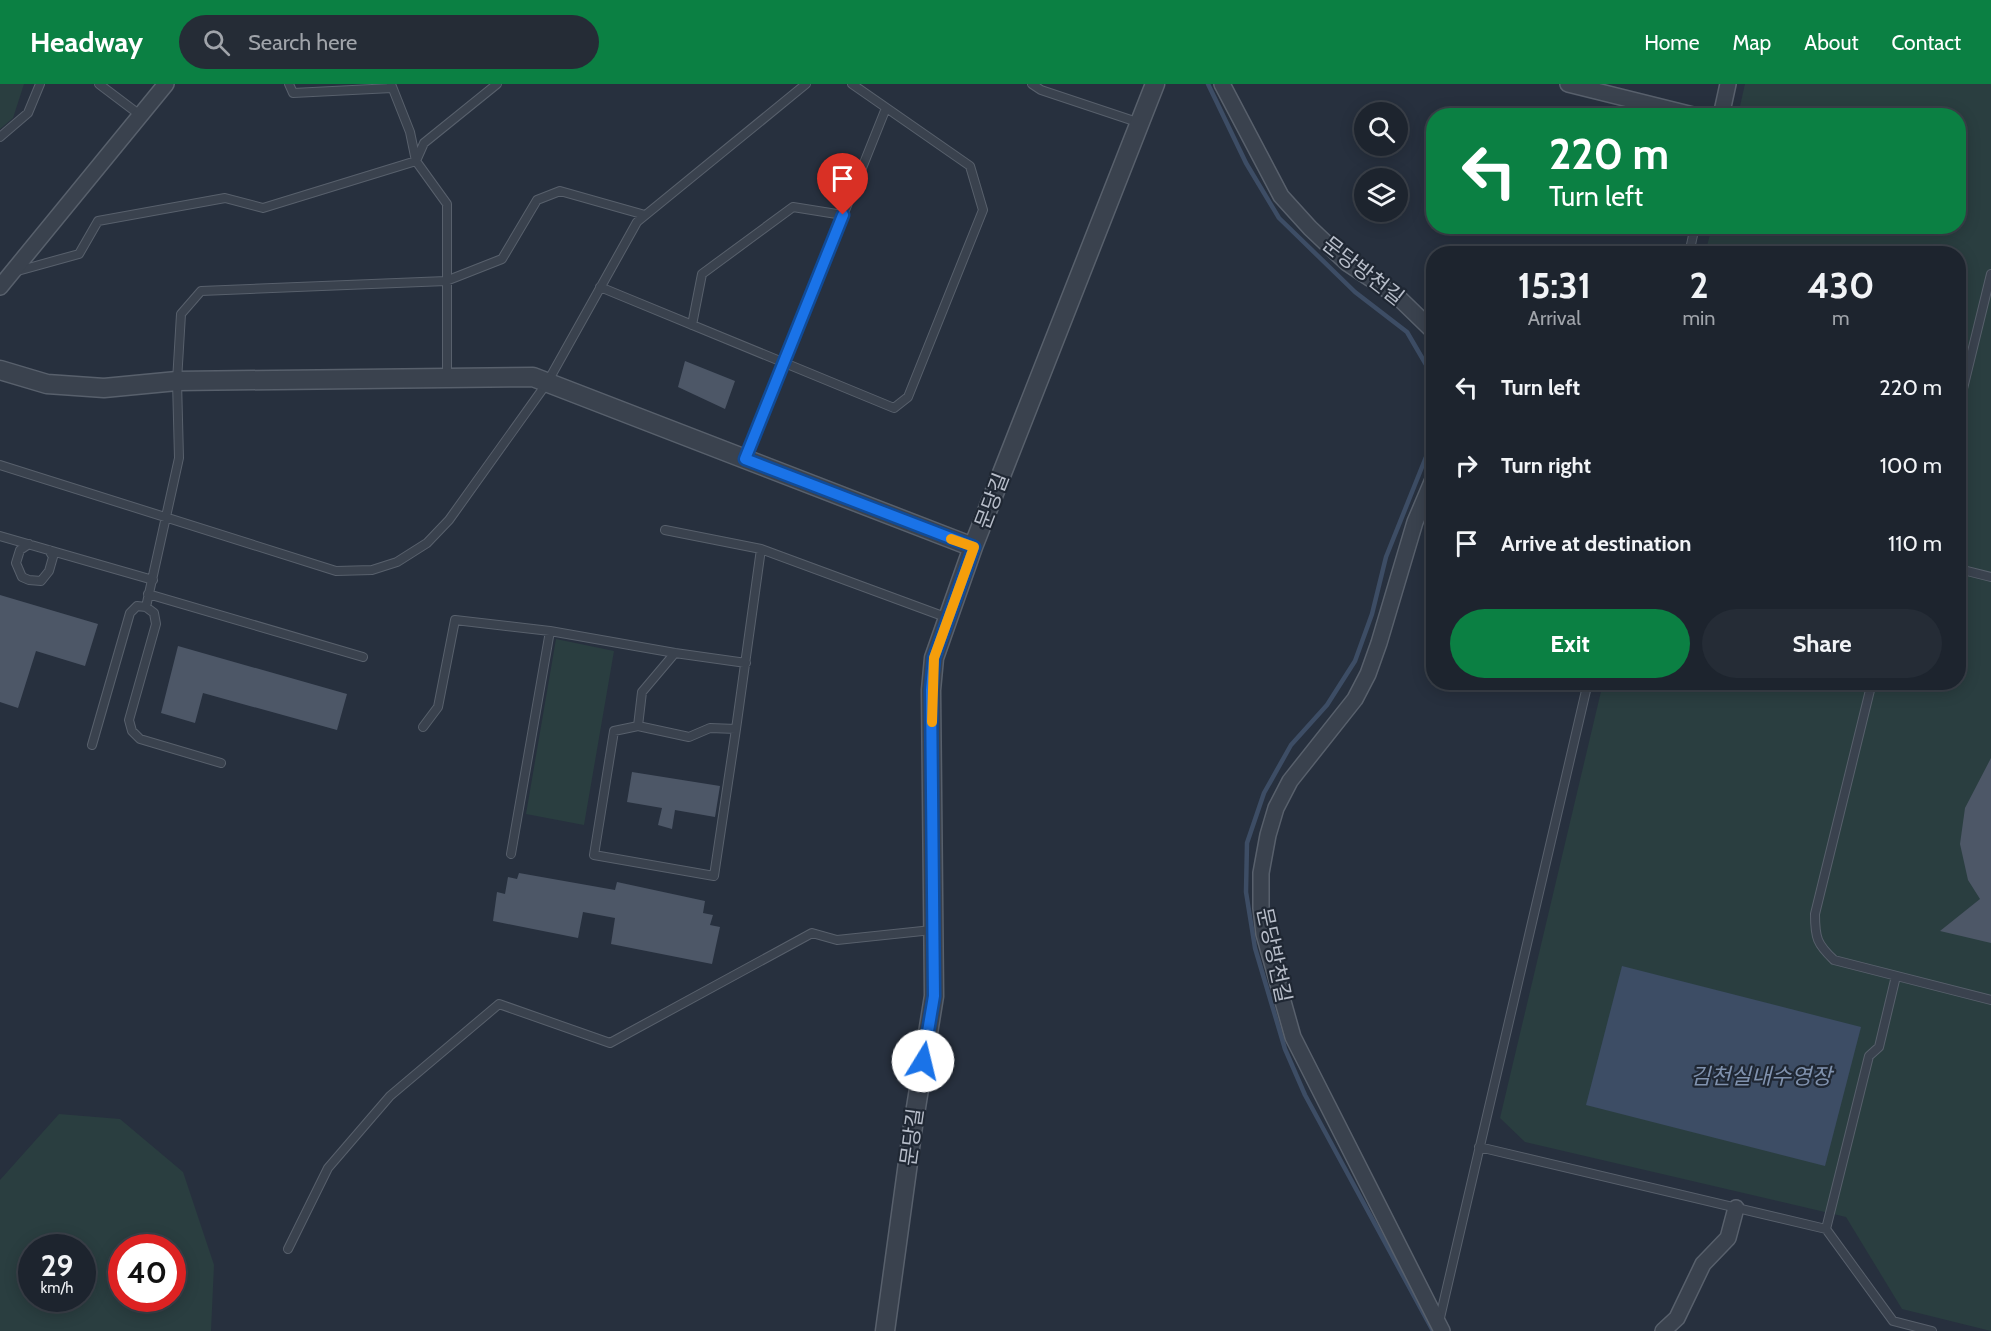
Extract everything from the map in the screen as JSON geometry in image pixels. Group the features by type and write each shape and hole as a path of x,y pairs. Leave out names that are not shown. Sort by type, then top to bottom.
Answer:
{"street":[{"path":"0,287 166,84"},
{"name":"문당길","path":"885,1331 913,1126 934,996 931,690 934,658 974,547 1155,84"},
{"name":"문당방천길","path":"1222,84 1281,196 1347,263 1398,297 1426,324"},
{"path":"1568,84 1665,108"},
{"path":"1723,108 1728,84"},
{"path":"0,370 47,384 104,388 177,381 533,377 974,547"},
{"name":"문당방천길","path":"1426,496 1415,522 1368,674 1355,699 1290,781 1276,808 1261,873 1261,908 1264,934 1293,1037 1440,1327"},
{"path":"1663,1331 1677,1318 1703,1264 1728,1238 1736,1208"}],"lane":[{"path":"0,137 28,113 39,84"},
{"path":"99,84 140,115"},
{"path":"289,84 292,93 392,86 410,132 416,161 447,204 447,378"},
{"path":"9,274 79,254 98,221 225,198 263,208 416,161 424,143 497,84"},
{"path":"0,465 336,571 372,570 396,562 428,543 449,520 547,383 637,222 806,84"},
{"path":"600,287 894,408 908,396 983,210 970,166 852,84"},
{"path":"1032,84 1041,90 1140,123"},
{"path":"745,459 886,108"},
{"path":"146,607 179,458 177,381 181,314 201,291 446,281 502,259 537,200 560,191 645,215"},
{"path":"692,325 702,274 793,207 843,215"},
{"path":"1966,376 1991,274"},
{"path":"665,530 761,549 948,618"},
{"path":"0,536 153,580"},
{"path":"29,544 20,550 15,563 22,578 29,580 41,581 50,571 53,557 50,550"},
{"path":"736,729 710,728 689,737 638,726 614,731 594,855 714,876 746,663 761,549"},
{"path":"1966,571 1991,578"},
{"path":"148,594 363,657"},
{"path":"92,745 130,613 137,606 146,607 154,613 156,624 129,720 132,730 140,739 220,763"},
{"path":"423,728 438,707 455,620 550,631 746,663"},
{"path":"512,854 550,631"},
{"path":"638,726 642,692 675,653"},
{"path":"1440,1327 1479,1147 1586,690"},
{"path":"1870,690 1815,915 1815,933 1821,947 1834,960 1991,1000"},
{"path":"288,1249 328,1168 390,1096 498,1004 610,1042 812,933 837,940 934,930"},
{"path":"1826,1230 1869,1056 1879,1047 1896,976"},
{"path":"1479,1147 1826,1230 1893,1321 1932,1331"}],"green space":[{"path":"0,84 24,84 13,118 0,129"},
{"path":"1745,84 1991,84 1991,1331 1902,1309 1846,1217 1525,1142 1500,1118 1601,690 1966,690 1966,246 1707,246 1710,234 1966,234 1966,108 1740,108"},
{"path":"556,639 614,651 584,825 526,814"},
{"path":"59,1114 120,1119 183,1172 214,1265 211,1331 0,1331 0,1180"}],"water":[{"name":"김천실내수영장","path":"1622,966 1861,1027 1825,1166 1586,1105"}],"building":[{"path":"685,361 735,381 725,409 678,387"},
{"path":"0,595 98,624 85,666 36,651 18,708 0,702"},
{"path":"178,646 347,694 337,730 203,693 195,723 161,713"},
{"path":"1991,758 1991,943 1940,931 1980,899 1968,880 1960,844 1965,808"},
{"path":"632,772 720,786 715,817 675,810 672,829 658,825 662,808 627,802"},
{"path":"519,873 615,890 617,882 705,901 703,913 713,915 710,925 720,927 712,964 611,944 615,918 583,912 578,938 493,921 497,892 505,894 508,877 517,879"}],"waterway":[{"path":"1208,84 1246,163 1279,218 1355,292 1407,332 1426,365"},
{"path":"1426,457 1386,557 1372,614 1355,661 1327,705 1291,745 1264,793 1247,843 1246,892 1255,948 1285,1049 1305,1095 1433,1331"}],"slow traffic":[{"path":"932,722 931,690 934,658 974,547 951,539"}],"route":[{"path":"843,215 745,459 974,547 934,658 931,690 934,996 923,1061"}]}
